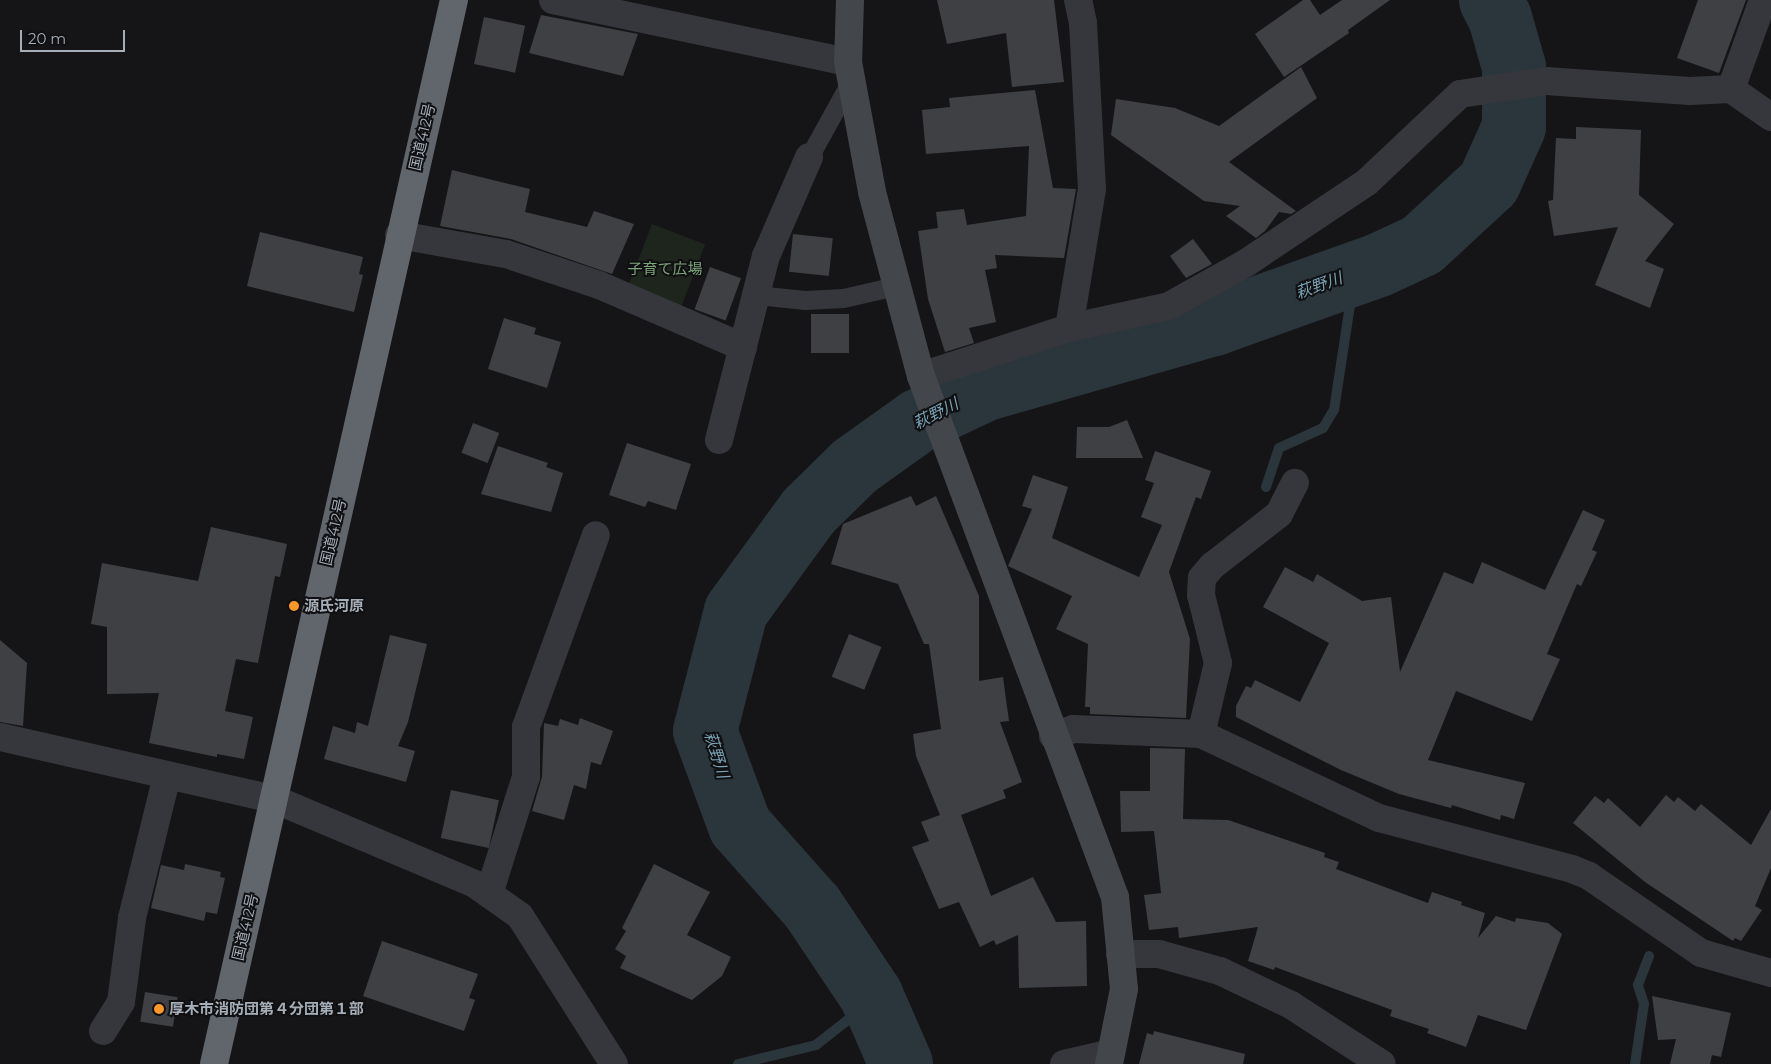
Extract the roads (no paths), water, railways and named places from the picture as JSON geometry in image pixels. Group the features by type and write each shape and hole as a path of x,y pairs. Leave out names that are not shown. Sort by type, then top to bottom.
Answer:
{"highway":[{"name":"国道412号","path":"214,1064 454,0"}],"street":[{"path":"553,0 850,71"},
{"path":"850,0 850,71 872,192 921,376 954,460 1053,736 1115,897 1124,989 1110,1058 1064,1064"},
{"path":"1069,328 1092,189 1083,23 1078,0"},
{"path":"1731,89 1763,0"},
{"path":"921,376 1069,328 1169,306 1246,263 1367,182 1462,94 1543,81 1690,91 1731,89 1771,117"},
{"path":"719,440 766,256 809,157"},
{"path":"400,235 506,254 599,285 743,347"},
{"path":"1201,734 1218,663 1201,595 1202,578 1212,566 1279,514 1295,483"},
{"path":"489,894 526,777 526,727 596,536"},
{"path":"1053,736 1073,729 1201,734 1379,818 1572,869 1589,876 1701,953 1771,973"},
{"path":"0,737 274,799 476,884 520,916 614,1064"},
{"path":"103,1031 121,1002 132,918 167,775"},
{"path":"1120,954 1159,954 1220,971 1291,1005 1382,1064"}],"lane":[{"path":"809,157 850,71"},
{"path":"756,295 805,300 843,298 896,286"}],"waterway":[{"name":"萩野川","path":"901,1064 871,995 812,907 740,826 705,731 736,611 809,511 855,466 918,421 986,389 1214,324 1379,265 1422,245 1489,183 1514,127 1514,67 1500,18 1491,0"},
{"path":"1266,487 1279,448 1323,428 1334,410 1355,273"},
{"path":"1635,1064 1644,1004 1638,985 1649,956"},
{"path":"738,1064 816,1045 873,1000"}],"place":[{"name":"源氏河原","path":"294,606"},
{"name":"厚木市消防団第４分団第１部","path":"159,1009"}],"park label":[{"name":"子育て広場","path":"665,269"}]}
